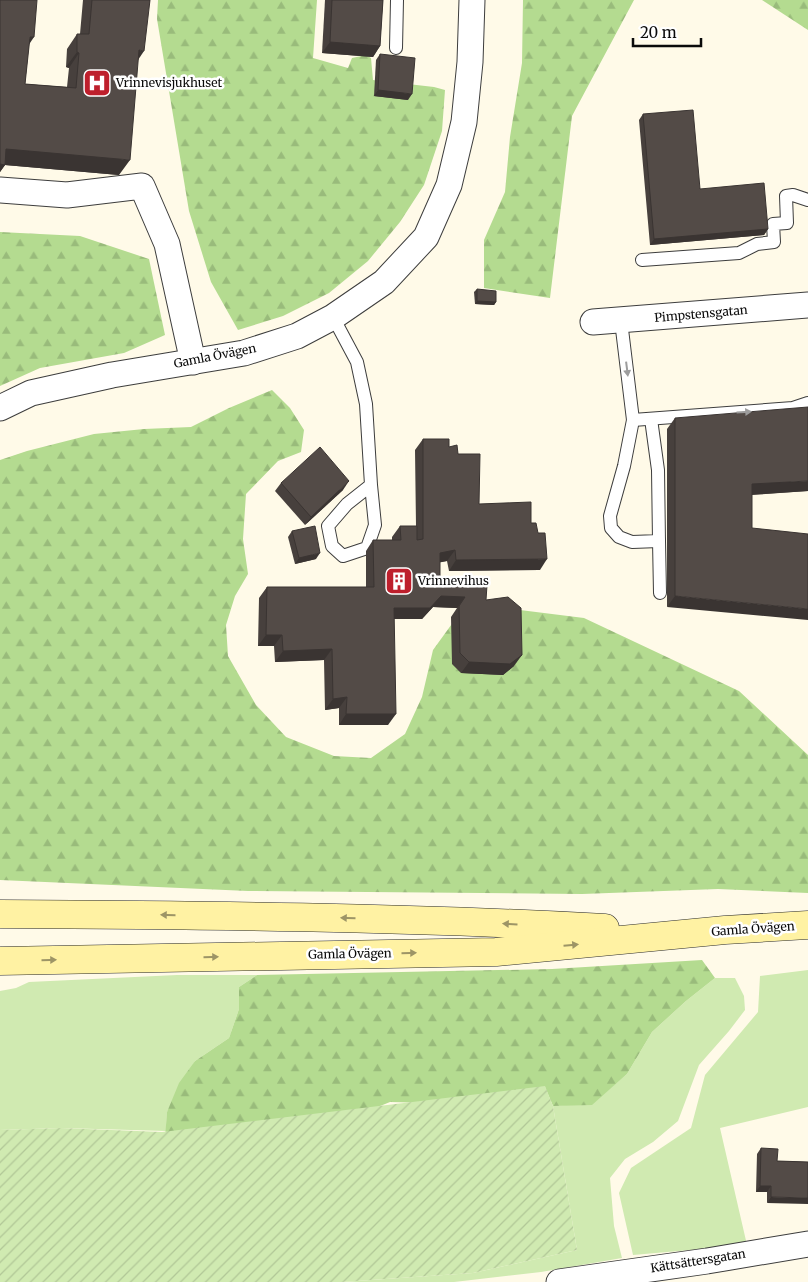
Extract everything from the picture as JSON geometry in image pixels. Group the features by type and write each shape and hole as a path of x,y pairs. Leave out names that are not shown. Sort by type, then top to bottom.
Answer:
{"main road":[{"name":"Gamla Övägen","path":"0,914 306,917 461,921 698,934"},
{"name":"Gamla Övägen","path":"0,961 496,952 725,930 808,925"}],"street":[{"name":"Gamla Övägen","path":"0,408 31,393 112,375 244,353 298,336 333,317 384,282 426,237 449,185 464,122 470,62 472,0"},
{"path":"0,190 66,195 142,186 167,244 193,362"},
{"name":"Pimpstensgatan","path":"593,322 808,305"},
{"name":"Kättsättersgatan","path":"559,1282 710,1271 808,1244"}],"lane":[{"path":"396,0 396,48"},
{"path":"642,260 739,253 757,244 774,242 773,224 787,223 786,196 793,195 808,200"},
{"path":"333,317 357,362 366,404 371,485 376,525 367,548 343,556 332,546 328,526 347,504 371,485"},
{"path":"621,321 633,420 624,466 610,516 611,528 619,537 632,542 659,541"},
{"path":"633,420 793,408 808,403"},
{"path":"651,419 658,470 660,593"}],"green space":[{"path":"158,0 317,0 313,58 348,68 352,58 366,55 371,58 373,80 445,90 442,131 424,185 400,222 368,261 329,293 283,316 238,330 211,282 189,211 157,19"},
{"path":"523,0 634,0 572,116 550,298 484,288 484,240 505,192 510,137 522,63"},
{"path":"762,0 808,0 808,30"},
{"path":"0,232 80,236 149,259 165,335 124,353 40,368 0,386"},
{"path":"272,390 290,408 304,430 301,452 278,461 246,494 243,539 248,574 235,596 226,625 228,656 256,705 286,737 334,756 371,758 405,734 422,697 433,650 454,621 520,610 584,618 739,691 808,755 808,893 718,889 582,894 248,891 0,880 0,460 94,434 191,427"},
{"path":"702,960 715,978 652,1032 627,1074 592,1105 553,1106 545,1087 429,1103 390,1102 358,1115 165,1138 167,1112 179,1083 195,1061 229,1038 239,1009 239,987 257,975 552,969"},
{"path":"808,970 808,1107 720,1128 747,1245 633,1255 619,1193 631,1168 691,1128 705,1075 758,1012 760,976"},
{"path":"177,975 257,975 239,987 239,1009 229,1038 195,1061 167,1112 166,1131 61,1128 0,1130 0,991 16,988 29,982"},
{"path":"715,978 735,978 744,996 745,1010 699,1065 678,1121 653,1142 625,1159 610,1178 614,1226 622,1258 541,1272 454,1282 342,1282 473,1273 577,1250 553,1106 593,1103 627,1074 652,1032"},
{"path":"545,1086 553,1106 577,1250 473,1273 342,1282 0,1282 0,1130 61,1128 162,1132"}],"building":[{"name":"Vrinnevisjukhuset","path":"0,0 37,0 34,37 30,37 25,84 76,88 79,53 77,52 77,34 89,34 92,0 150,0 144,51 139,50 130,160 6,149 5,165 0,164"},
{"path":"332,0 383,0 380,46 330,42"},
{"path":"380,54 415,58 412,94 378,90"},
{"path":"693,110 700,189 764,183 768,229 654,239 643,114"},
{"path":"477,289 496,291 496,302 477,301"},
{"path":"808,407 808,481 752,484 752,528 808,534 808,609 675,596 675,418"},
{"name":"Vrinnevihus","path":"423,439 449,439 449,447 457,445 458,454 480,454 479,504 531,502 531,523 536,523 538,533 545,533 547,559 456,560 455,550 440,553 440,580 481,581 487,585 486,600 508,597 521,608 522,655 510,664 469,662 460,653 459,606 465,597 441,596 430,608 394,608 396,714 346,714 347,697 333,699 332,649 283,651 282,635 266,635 267,587 374,587 373,540 401,540 400,526 417,526 417,540 423,539"},
{"path":"320,447 349,481 311,517 281,483"},
{"path":"315,526 320,553 299,558 292,531"},
{"path":"761,1148 778,1149 777,1161 808,1162 808,1198 771,1197 771,1186 760,1186"}],"place":[{"name":"Vrinnevisjukhuset","path":"97,83"},
{"name":"Vrinnevihus","path":"399,581"}]}
